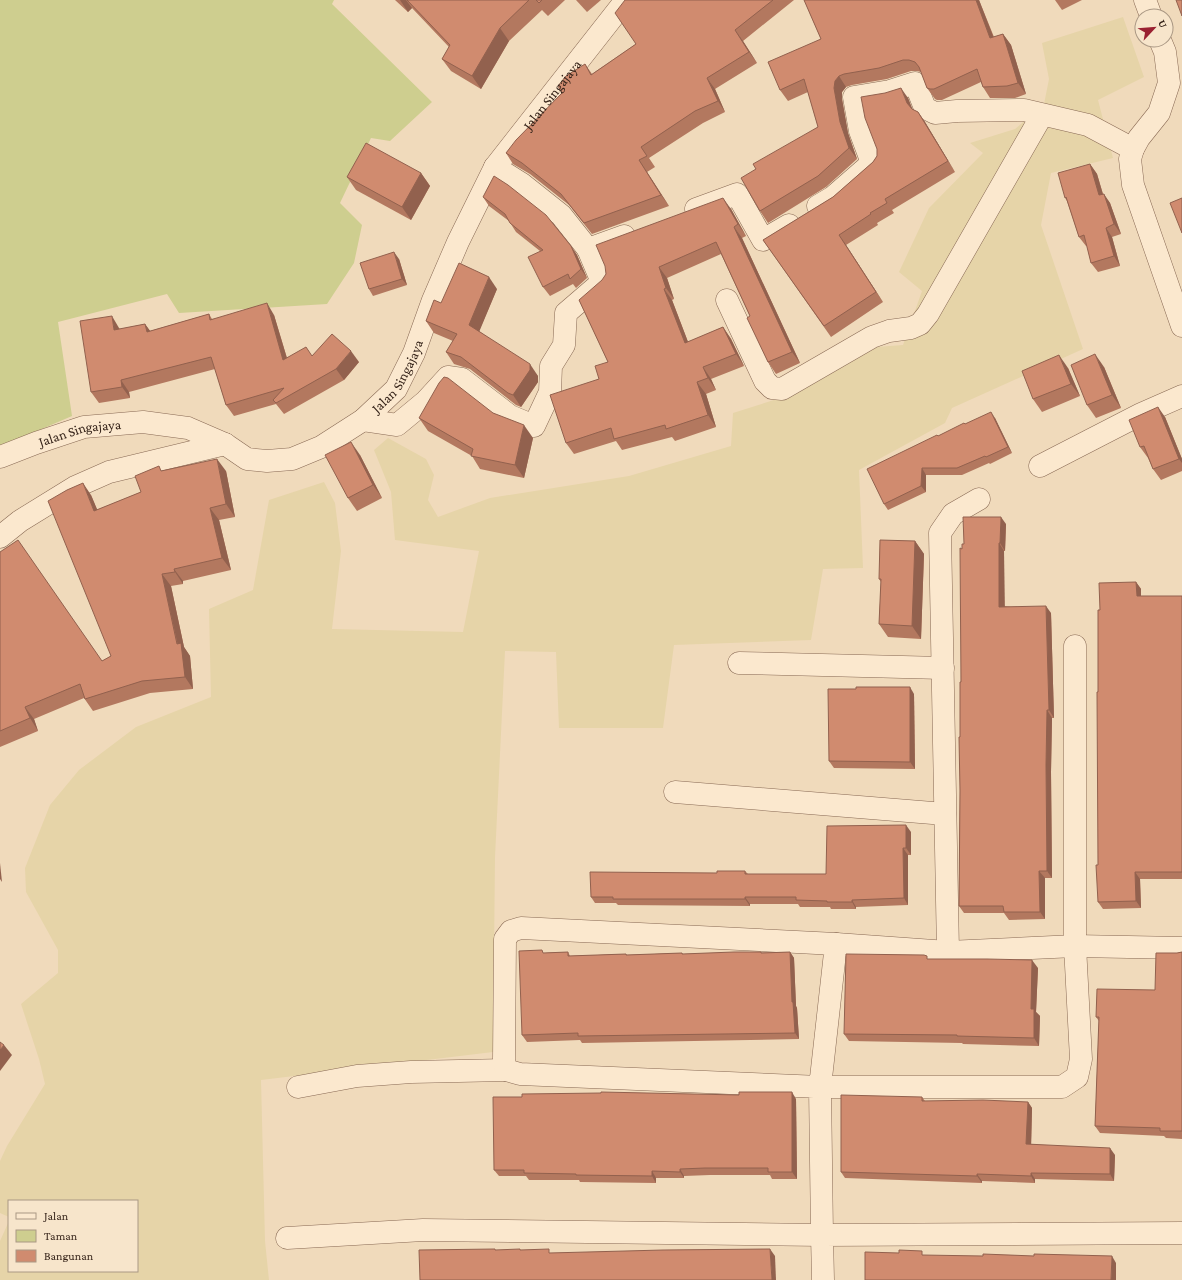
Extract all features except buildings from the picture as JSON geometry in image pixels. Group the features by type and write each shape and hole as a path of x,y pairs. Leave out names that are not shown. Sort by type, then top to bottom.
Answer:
{"street":[{"name":"Jalan Singajaya","path":"0,458 36,443 84,427 143,422 188,428 225,444 247,459 267,461 292,459 321,448 363,420 396,389 414,353 433,300 458,242 495,167 626,0"},
{"path":"1163,48 1169,83 1159,113 1139,138 1133,149 1130,160 1133,185 1182,326"},
{"path":"675,216 737,194 763,240 833,197 872,163 860,131 854,97 890,91 915,83 925,108 935,113 957,111 1024,110 1088,125 1133,149"},
{"path":"727,300 765,381 772,388 782,389 872,337 888,331 911,328 920,324 928,314 1042,114"},
{"path":"363,420 397,425 426,401 448,377 462,379 510,416 534,426 550,392 551,366 564,345 566,313 602,282 588,249 561,215 522,184 495,167"},
{"path":"588,249 643,229"},
{"path":"1040,466 1141,414 1182,396"},
{"path":"0,537 20,521 75,487 109,472 225,444"},
{"path":"948,952 940,533 953,514 979,499"},
{"path":"298,1087 357,1076 411,1072 506,1070 520,1074 820,1087 1062,1087 1077,1077 1080,1059 1075,946 1075,646"},
{"path":"739,663 943,668"},
{"path":"675,792 945,814"},
{"path":"506,1070 504,1060 505,939 511,931 522,928 836,944 948,952 1075,946 1182,948"},
{"path":"823,1280 820,1087 836,944"},
{"path":"287,1238 423,1230 822,1235 1182,1233"}],"shaded area":[{"path":"1123,17 1144,77 1098,100 1113,158 1051,173 1041,225 1083,349 952,408 945,423 859,470 863,568 823,569 811,640 674,645 663,728 559,728 556,652 505,651 495,857 493,1052 261,1080 265,1241 269,1280 0,1280 0,1241 8,1223 8,1272 138,1272 138,1200 8,1200 8,1217 0,1213 0,1161 7,1146 45,1084 39,1059 21,1004 58,973 58,950 26,892 25,868 50,805 79,770 136,727 211,697 209,609 253,590 269,500 324,482 335,503 341,551 332,629 463,632 479,551 395,540 391,492 374,450 388,438 426,459 434,475 428,500 438,517 490,498 629,476 731,446 733,413 799,392 877,347 903,345 922,291 899,272 929,208 983,153 970,143 1015,129 1044,104 1049,79 1042,43"}],"green space":[{"path":"0,0 334,0 332,4 432,102 390,141 371,138 340,203 362,225 354,263 327,304 179,313 167,294 58,322 72,416 0,447"}]}
